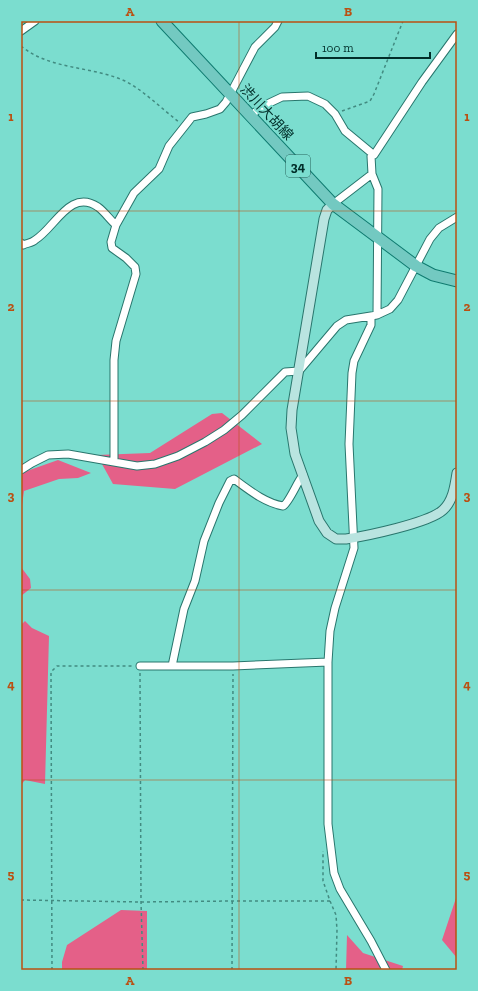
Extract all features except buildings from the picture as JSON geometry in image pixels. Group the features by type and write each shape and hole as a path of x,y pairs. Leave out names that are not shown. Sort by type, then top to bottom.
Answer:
{"main road":[{"name":"渋川大胡線","path":"162,21 333,204 416,266 433,275 457,281"}],"street":[{"path":"21,31 35,21"},
{"path":"114,462 114,360 116,341 136,274 135,267 126,258 112,248 111,242 116,225 134,193 159,169 170,146 192,117 220,109 230,95 256,48 275,27 278,21"},
{"path":"386,970 371,941 340,889 334,873 328,824 328,662 330,631 335,608 354,548 349,444 352,373 354,362 372,325 374,316 378,238 378,189 372,174 371,156 374,155 422,82 457,34"},
{"path":"250,116 263,106 282,97 308,96 325,104 335,114 345,131 374,155"},
{"path":"372,174 333,204 327,210 324,219 292,410 291,428 295,454 319,521 327,533 336,538 354,538 419,522 434,516 443,510 449,503 456,485 457,474"},
{"path":"21,243 23,244 35,241 68,209 78,202 89,202 99,208 116,225"},
{"path":"21,470 48,455 68,454 137,466 156,464 178,456 205,442 224,430 242,415 285,372 299,371 337,326 346,320 374,316 390,309 398,300 430,239 439,228 457,217"},
{"path":"172,666 184,609 195,581 204,540 230,481 234,480 262,498 277,505 283,506 287,504 303,475"},
{"path":"140,666 233,666 328,662"}],"path":[{"path":"335,114 370,101 404,21"},
{"path":"21,46 28,52 54,63 101,73 126,82 144,94 185,127"},
{"path":"52,970 51,672 57,666 140,666 143,970"},
{"path":"232,970 233,666"},
{"path":"323,846 323,881 336,915 336,970"},
{"path":"21,900 142,902 330,902"}],"shaded area":[{"path":"222,413 262,444 175,489 113,484 97,455 150,453 212,414"},
{"path":"58,460 91,473 78,478 59,479 24,491 21,512 21,475 24,472"},
{"path":"21,567 30,579 31,588 21,596"},
{"path":"25,621 32,628 49,636 45,784 25,780 21,785 21,625"},
{"path":"457,895 457,958 442,940"},
{"path":"121,910 147,911 147,970 62,970 62,962 67,945"},
{"path":"347,935 363,953 403,966 402,970 346,970"}]}
